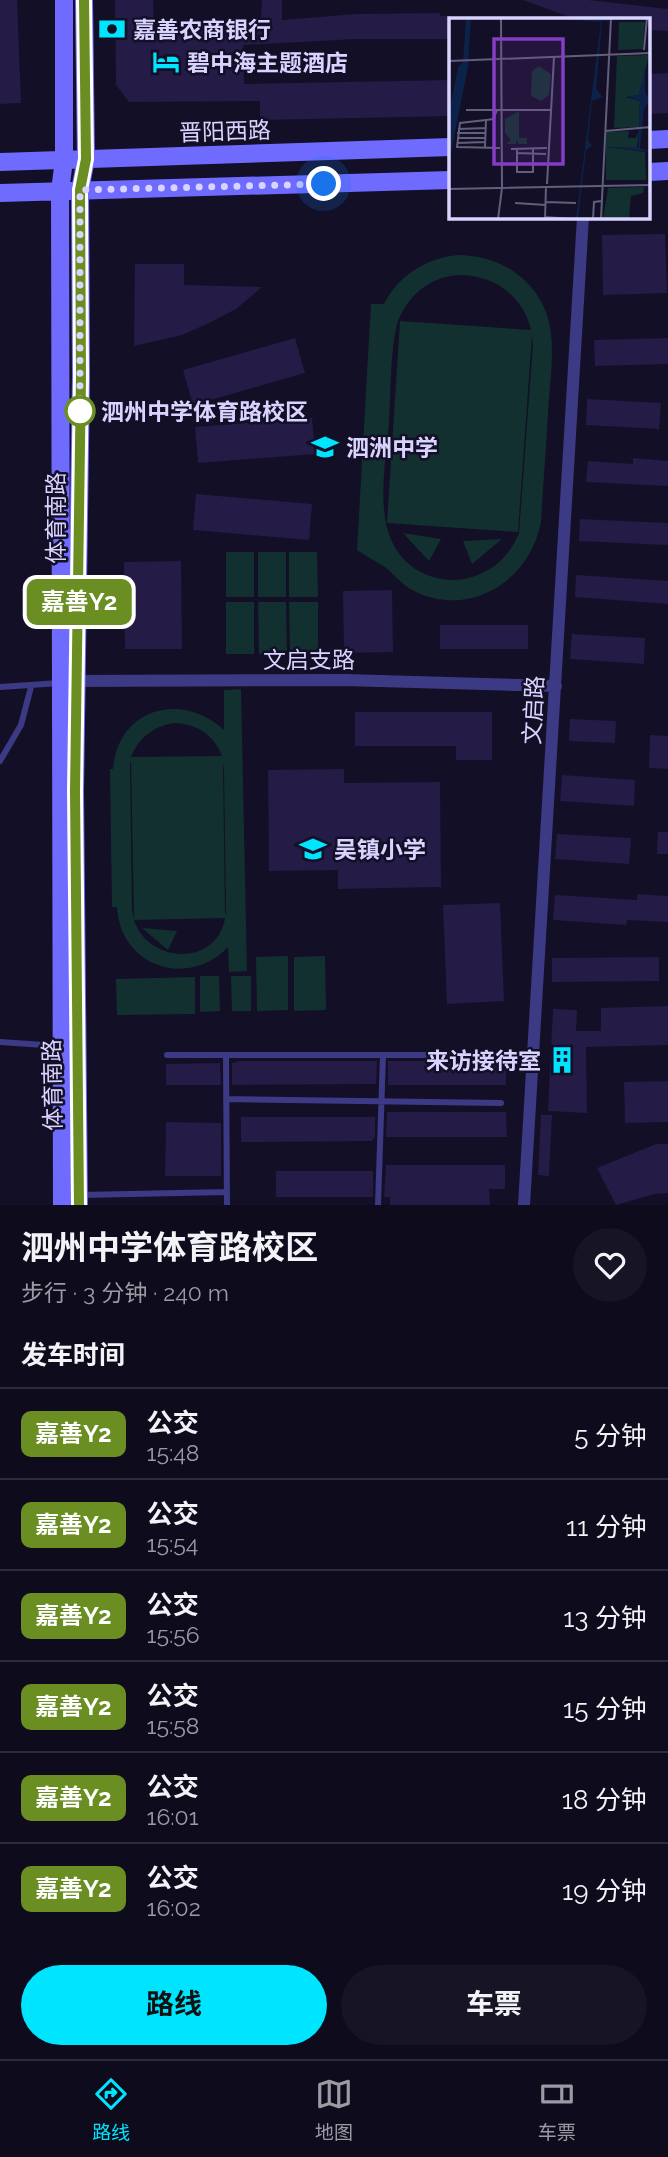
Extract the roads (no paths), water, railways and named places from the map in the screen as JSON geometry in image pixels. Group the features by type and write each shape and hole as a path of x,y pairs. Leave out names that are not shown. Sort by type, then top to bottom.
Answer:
{"main road":[{"name":"体育南路","path":"64,0 64,160 60,191 70,681 75,791 79,1200"},
{"name":"体育南路","path":"62,1205 61,1046 80,190 86,159 84,0"},
{"path":"650,140 668,139"},
{"name":"晋阳西路","path":"0,162 449,147"},
{"path":"650,172 668,171"},
{"path":"0,193 449,180"}],"street":[{"name":"文启路","path":"524,1205 583,219"},
{"name":"文启支路","path":"70,681 345,680 556,686"}],"lane":[{"path":"0,687 31,687 70,681"},
{"path":"0,761 21,726 31,687"},
{"path":"0,1042 61,1046"},
{"path":"167,1055 514,1055"},
{"path":"226,1055 227,1205"},
{"path":"378,1205 383,1055"},
{"path":"226,1099 502,1103"},
{"path":"79,1200 227,1192"}],"place":[{"name":"嘉善农商银行","path":"112,29"},
{"name":"碧中海主题酒店","path":"166,62"},
{"name":"泗州中学体育路校区","path":"80,411"},
{"name":"泗洲中学","path":"325,447"},
{"name":"吴镇小学","path":"313,849"},
{"name":"来访接待室","path":"562,1060"}]}
